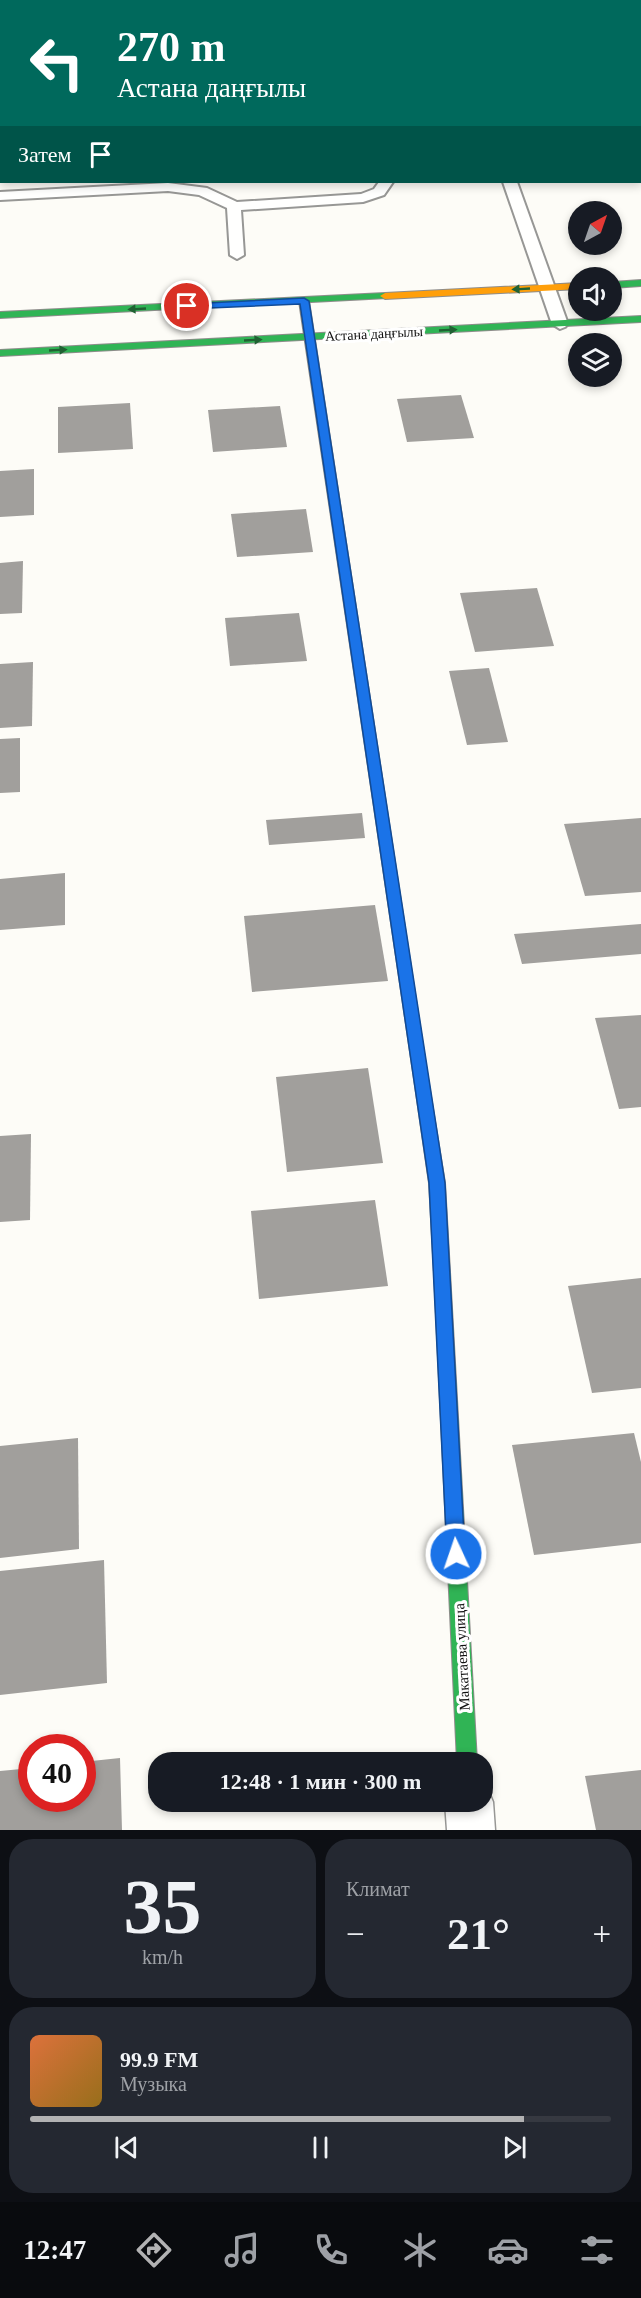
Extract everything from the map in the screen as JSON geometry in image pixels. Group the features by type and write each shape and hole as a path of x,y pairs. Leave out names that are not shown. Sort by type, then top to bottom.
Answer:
{"street":[{"path":"622,284 641,283"},
{"path":"0,315 568,287"},
{"name":"Макатаева улица","path":"304,301 437,1183 466,1752"},
{"name":"Астана даңғылы","path":"0,353 641,319"},
{"path":"470,1812 471,1830"}],"lane":[{"path":"0,196 171,186 200,190 220,197 234,206 363,198 379,192 385,183"},
{"path":"510,183 560,324"},
{"path":"234,206 237,255"}],"building":[{"path":"461,395 474,438 407,442 397,399"},
{"path":"130,403 133,449 58,453 58,407"},
{"path":"280,406 287,447 213,452 208,410"},
{"path":"34,469 34,515 0,517 0,471"},
{"path":"306,509 313,552 237,557 231,514"},
{"path":"23,561 22,613 0,614 0,563"},
{"path":"537,588 554,646 475,652 460,593"},
{"path":"299,613 307,661 230,666 225,618"},
{"path":"33,662 32,726 0,728 0,664"},
{"path":"489,668 508,742 467,745 449,671"},
{"path":"20,738 20,792 0,793 0,739"},
{"path":"362,813 365,838 269,845 266,820"},
{"path":"641,818 641,892 585,896 564,824"},
{"path":"65,873 65,925 0,930 0,879"},
{"path":"375,905 388,981 252,992 244,916"},
{"path":"641,924 641,954 522,964 514,934"},
{"path":"641,1015 641,1107 619,1109 595,1018"},
{"path":"368,1068 383,1163 287,1172 276,1077"},
{"path":"31,1134 30,1220 0,1222 0,1136"},
{"path":"375,1200 388,1286 259,1299 251,1211"},
{"path":"641,1278 641,1388 592,1393 568,1286"},
{"path":"634,1433 641,1462 641,1543 534,1555 512,1445"},
{"path":"78,1438 79,1549 0,1558 0,1446"},
{"path":"104,1560 107,1683 0,1695 0,1571"},
{"path":"120,1758 122,1830 0,1830 0,1771 18,1769 18,1812 96,1812 96,1761"},
{"path":"641,1770 641,1830 596,1830 585,1776"}],"traffic: fast":[{"path":"622,284 641,283"},
{"path":"0,315 385,296"},
{"path":"0,353 641,319"},
{"path":"363,692 420,1072"},
{"path":"442,1272 466,1752"}],"traffic: slow":[{"path":"385,296 568,287"},
{"path":"304,301 363,692"},
{"path":"420,1072 437,1183 442,1272"}],"route":[{"path":"187,306 304,301 437,1183 456,1554"}]}
